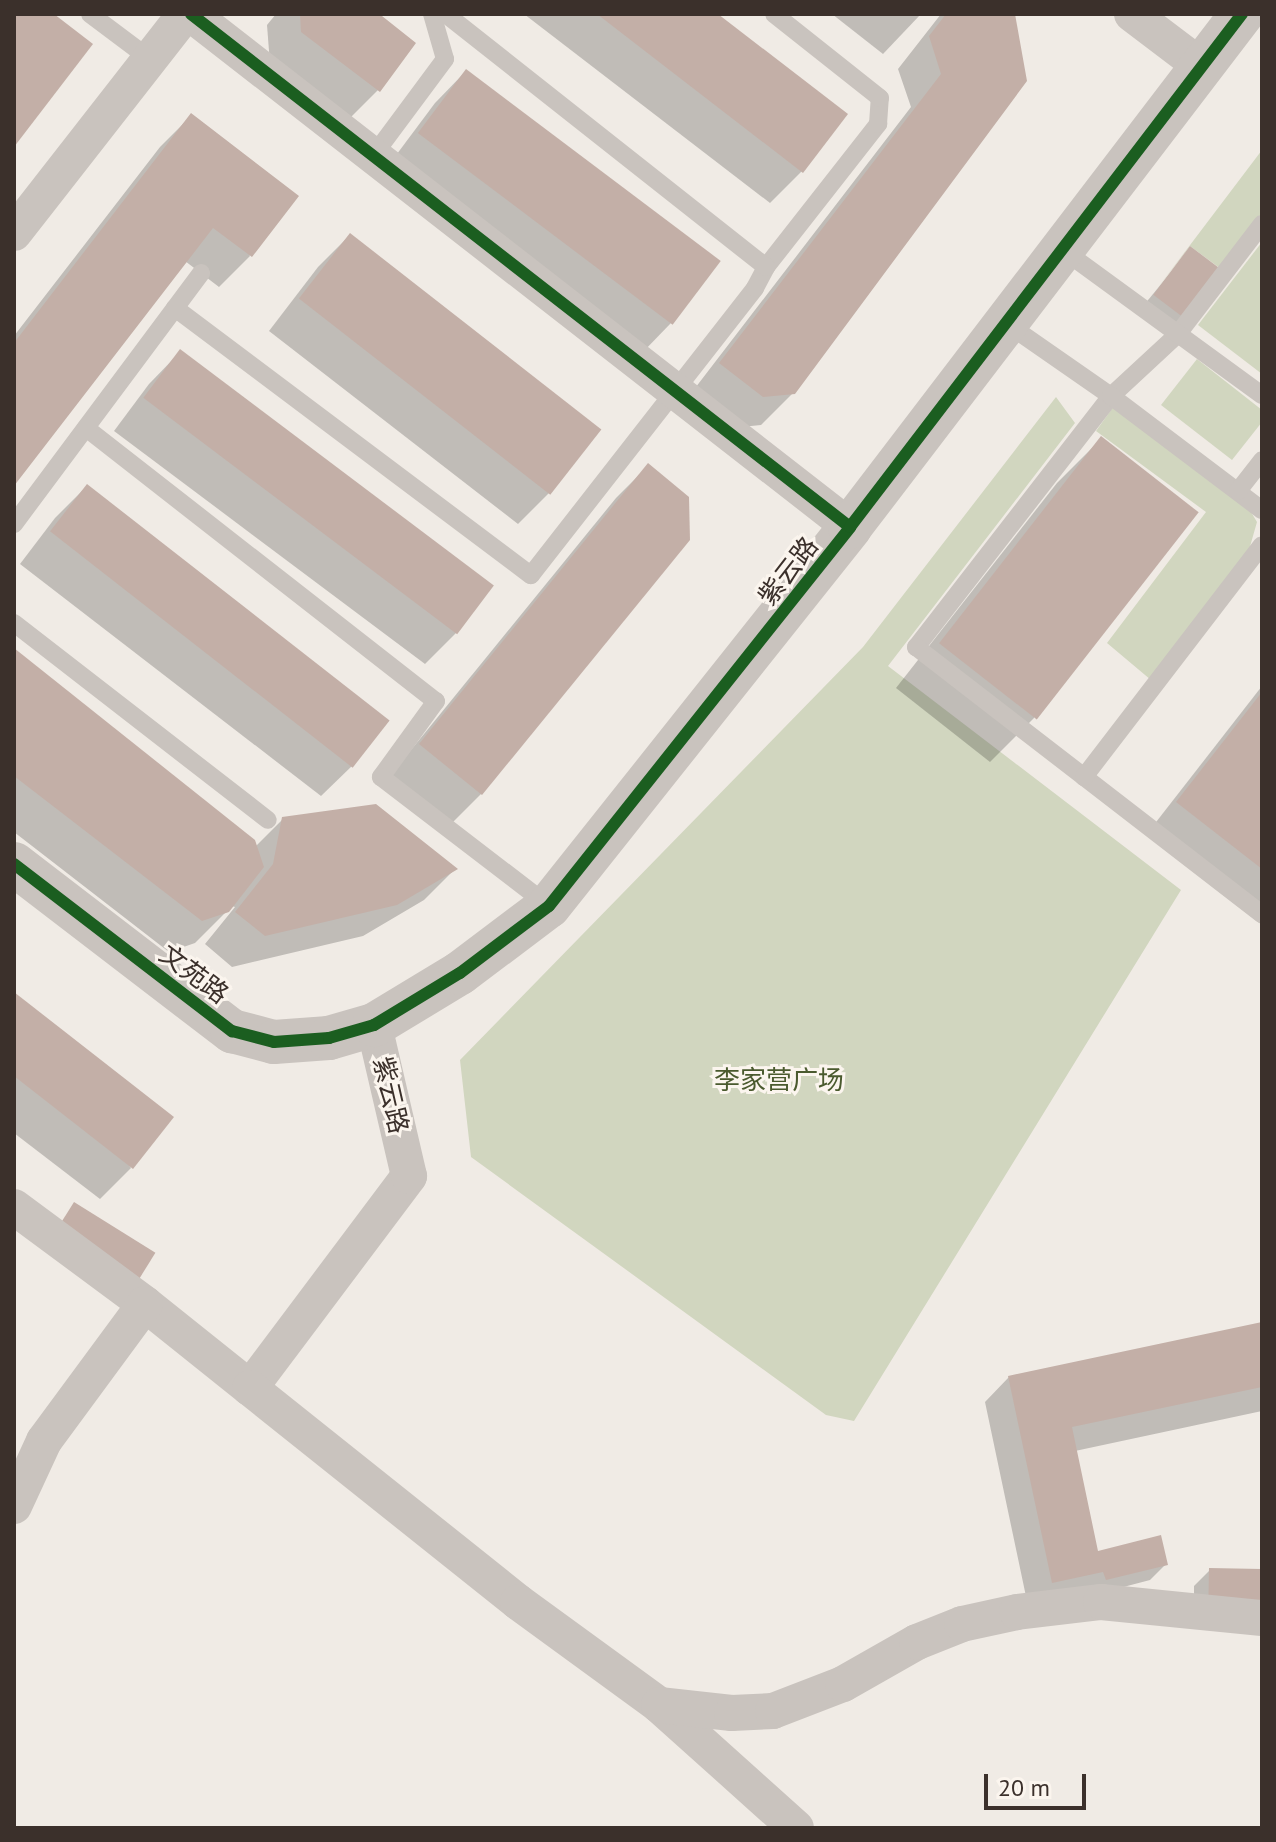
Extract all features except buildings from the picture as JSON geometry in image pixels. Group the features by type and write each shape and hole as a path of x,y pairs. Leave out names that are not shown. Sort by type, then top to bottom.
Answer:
{"street":[{"path":"14,233 188,14 850,527"},
{"path":"1132,14 1202,67"},
{"name":"紫云路","path":"250,1388 409,1176 374,1025 460,973 549,906 850,527 1242,14"},
{"name":"文苑路","path":"14,864 232,1031 274,1042 329,1038 374,1025"},
{"path":"14,1207 145,1304 518,1602 659,1705 796,1828"},
{"path":"14,1506 44,1441 145,1304"},
{"path":"659,1705 732,1713 773,1711 843,1684 917,1642 962,1624 1017,1612 1101,1602 1262,1618"}],"lane":[{"path":"90,14 150,59"},
{"path":"373,156 445,59 432,14"},
{"path":"446,14 766,267"},
{"path":"175,308 531,575 755,288 766,267 878,124 880,98 774,14"},
{"path":"1262,224 1178,334 1111,396 916,647 1262,914"},
{"path":"1063,250 1262,395"},
{"path":"14,524 201,273"},
{"path":"1006,323 1111,396 1262,510"},
{"path":"86,428 436,701 381,777 549,906"},
{"path":"1238,491 1262,460"},
{"path":"1084,777 1262,545"},
{"path":"14,623 268,820"}],"green space":[{"path":"1262,150 1262,216 1221,269 1190,246 1153,294"},
{"path":"1262,242 1262,374 1198,325"},
{"path":"1197,359 1262,410 1262,422 1232,460 1161,405"},
{"name":"李家营广场","path":"1056,397 1075,423 888,666 1181,890 854,1421 826,1415 471,1157 460,1060 863,647"},
{"path":"1114,406 1248,507 1257,522 1247,557 1151,680 1107,643 1206,512 1096,431"}],"cycle path":[{"path":"191,14 850,527"},
{"path":"14,864 232,1031 274,1042 329,1038 374,1025 460,973 549,906 850,527 1242,14"}]}
